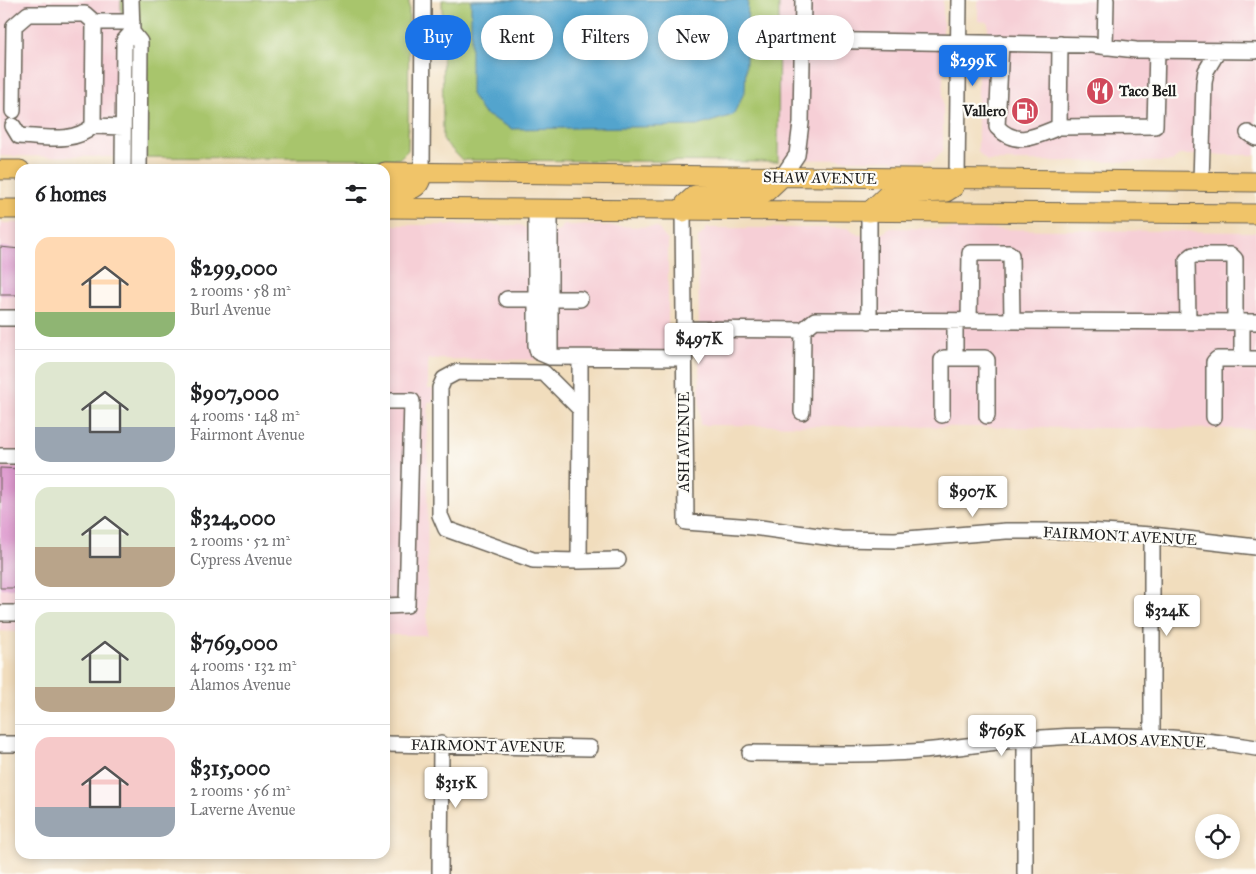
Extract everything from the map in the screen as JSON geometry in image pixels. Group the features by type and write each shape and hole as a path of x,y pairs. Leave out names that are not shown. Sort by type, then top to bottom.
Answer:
{"main road":[{"path":"0,170 15,170"},
{"name":"SHAW AVENUE","path":"390,172 1256,182"},
{"path":"390,190 409,190 416,187 421,181 422,172"},
{"path":"683,212 685,204 695,195 704,193 766,192 782,177"},
{"path":"869,212 888,194 946,192 954,187 957,179"},
{"path":"390,208 683,212 1256,214"},
{"path":"0,209 15,209"}],"street":[{"path":"131,0 132,27 140,42 138,164"},
{"path":"422,172 423,0"},
{"path":"803,0 803,15"},
{"path":"957,179 959,0"},
{"path":"1105,47 1106,0"},
{"path":"124,127 93,126 83,134 70,138 19,136 12,119 14,26 28,14 85,14 94,22 132,27"},
{"path":"93,126 94,22"},
{"path":"123,164 124,41 132,27"},
{"path":"854,41 1060,44 1156,50 1256,51"},
{"path":"1001,43 997,127 1003,133 1015,138 1036,138 1058,127 1155,126 1156,50"},
{"path":"1058,127 1060,44"},
{"path":"1201,181 1204,83 1206,71 1218,51"},
{"path":"782,177 797,154 801,123 803,60"},
{"path":"543,210 543,299 536,346 538,352 550,357 684,358"},
{"name":"ASH AVENUE","path":"683,212 686,522"},
{"path":"869,212 869,321"},
{"path":"955,358 962,321 970,253 1009,253 1011,256 1012,322"},
{"path":"1188,322 1188,260 1193,254 1231,254 1235,259 1249,359 1217,359 1214,362 1214,417"},
{"path":"507,299 580,299"},
{"path":"0,318 15,318"},
{"path":"683,329 802,330 815,320 1244,322"},
{"path":"802,330 802,412"},
{"path":"579,561 580,358"},
{"path":"942,415 942,360 944,358 985,358 987,360 987,416"},
{"path":"580,409 544,373 457,372 444,379 440,388 440,515 446,529 533,560 618,560"},
{"path":"390,401 412,401 407,605 390,606"},
{"path":"0,456 15,456"},
{"name":"FAIRMONT AVENUE","path":"686,522 753,527 840,539 895,540 1006,531 1152,535 1256,547"},
{"path":"1152,535 1152,738"},
{"path":"0,612 15,612"},
{"name":"ALAMOS AVENUE","path":"750,753 906,753 947,750 1025,739 1152,738 1256,748"},
{"path":"1025,739 1025,874"},
{"path":"0,744 15,744"},
{"name":"FAIRMONT AVENUE","path":"390,744 590,748"},
{"path":"440,874 441,744"}],"shaded area":[{"path":"0,0 121,0 121,157 0,156"},
{"path":"779,0 943,0 943,151 933,161 779,159 779,60 854,60 854,15 779,15"},
{"path":"978,0 1256,0 1256,155 1179,155 1172,162 987,161 978,152 978,72 988,58 988,22 978,21"},
{"path":"0,223 15,223 15,632 0,631"},
{"path":"390,225 521,225 531,232 557,232 564,225 657,227 668,241 668,361 428,359 428,389 433,389 433,402 428,402 427,635 390,635"},
{"path":"707,228 849,228 858,235 880,235 890,228 1256,232 1256,429 700,425 698,238"}],"green space":[{"path":"121,0 409,0 409,15 405,15 405,60 409,60 408,150 399,159 121,157"},
{"path":"442,0 779,0 779,15 738,15 738,60 779,60 778,162 462,160 443,140 442,60 471,60 471,15 442,15"}],"water":[{"path":"471,0 748,0 748,15 738,15 738,60 746,60 745,91 733,115 697,126 512,129 483,113 471,94"}],"building":[{"path":"0,247 15,248 15,295 0,295"},
{"path":"0,468 15,469 15,588 0,588"}],"place":[{"name":"Taco Bell","path":"1100,91"},
{"name":"Vallero","path":"1025,111"}]}
